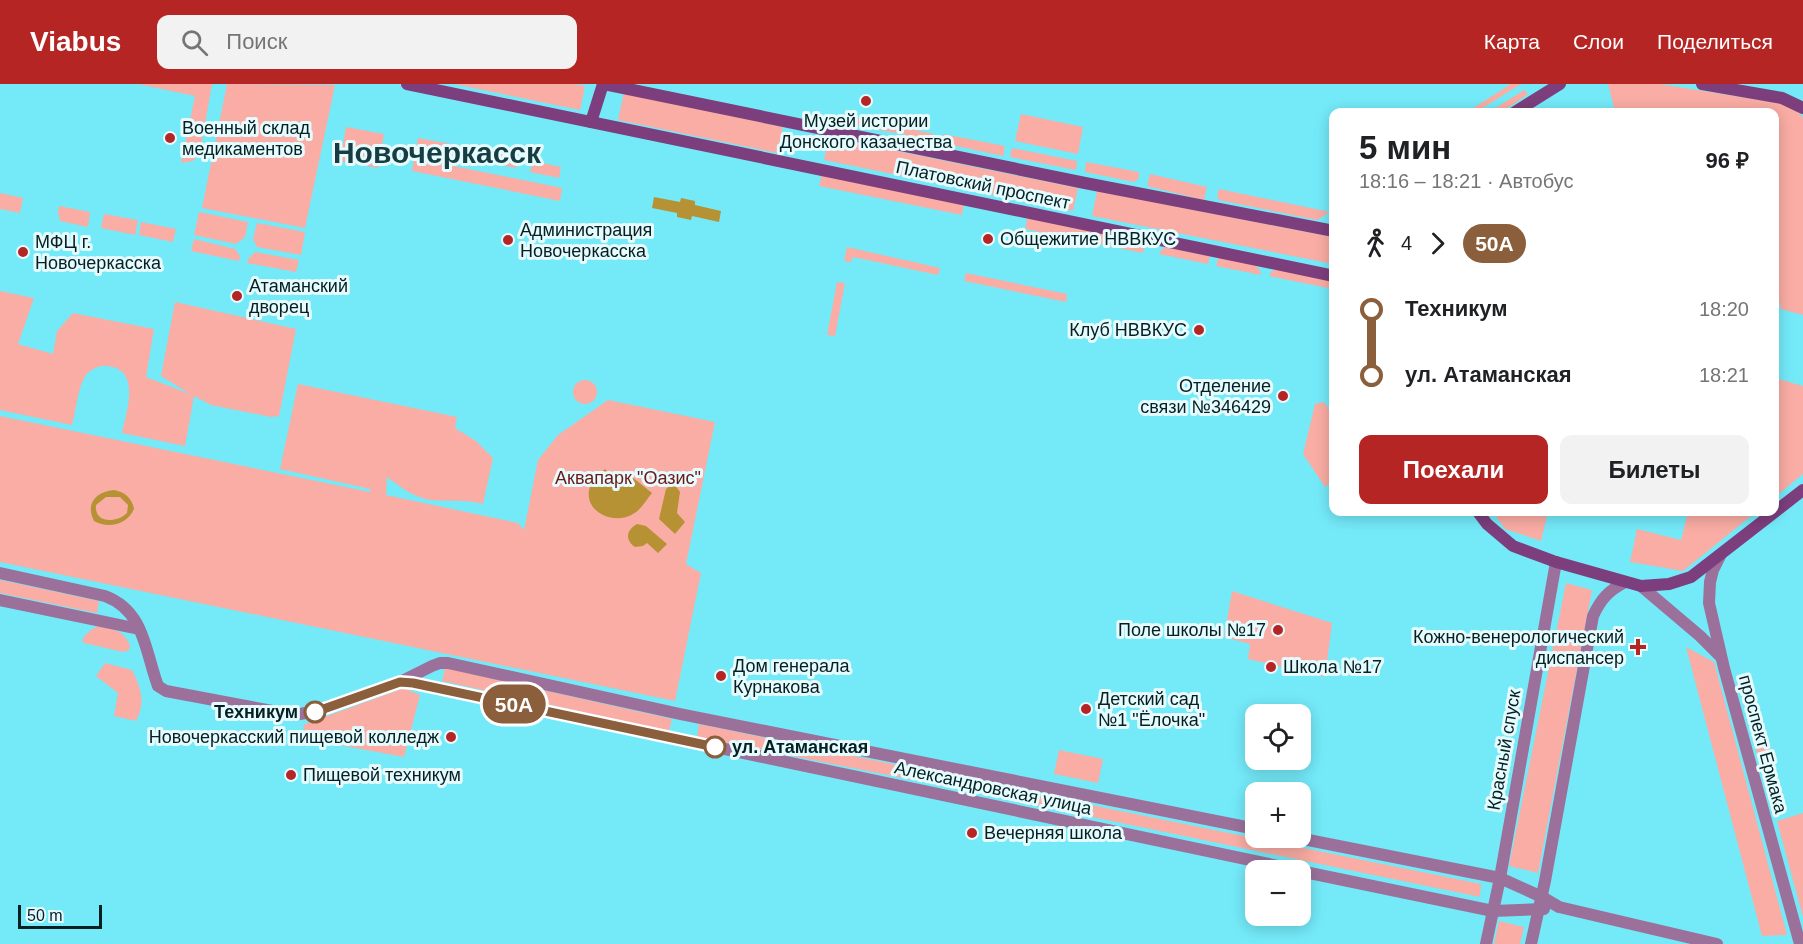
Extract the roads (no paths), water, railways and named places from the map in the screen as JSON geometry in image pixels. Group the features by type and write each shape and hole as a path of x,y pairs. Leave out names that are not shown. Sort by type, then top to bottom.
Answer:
{"main road":[{"name":"Платовский проспект","path":"407,84 1329,275"},
{"name":"Платовский проспект","path":"591,122 603,84 1085,183 1329,230"},
{"path":"1521,108 1558,84"},
{"path":"1702,84 1782,98 1803,108"},
{"path":"1779,509 1803,490"},
{"path":"1481,516 1486,524 1513,546 1556,562 1641,586 1669,584 1691,577 1770,516"}],"street":[{"name":"проспект Ермака","path":"1720,556 1713,570 1709,593 1721,657 1800,944"},
{"name":"Красный спуск","path":"1486,944 1500,878 1556,562"},
{"name":"Александровская улица","path":"0,573 105,596 114,600 129,613 139,629 158,686 166,691 186,696 294,715 317,711 400,682 440,663 448,663 700,718 1245,828"},
{"path":"1531,944 1542,897 1593,616 1599,602 1624,582"},
{"name":"проспект Ермака","path":"1641,586 1721,657"},
{"path":"0,600 139,629"},
{"name":"Александровская улица","path":"400,682 420,684 1252,860"},
{"name":"Александровская улица","path":"1311,841 1500,878 1559,907 1717,944"},
{"name":"Александровская улица","path":"1311,873 1493,911 1559,907"}],"place":[{"name":"Музей истории Донского казачества","path":"866,101"},
{"name":"Военный склад медикаментов","path":"170,138"},
{"name":"Общежитие НВВКУС","path":"988,239"},
{"name":"Администрация Новочеркасска","path":"508,240"},
{"name":"МФЦ г. Новочеркасска","path":"23,252"},
{"name":"Атаманский дворец","path":"237,296"},
{"name":"Клуб НВВКУС","path":"1199,330"},
{"name":"Отделение связи №346429","path":"1283,396"},
{"name":"Поле школы №17","path":"1278,630"},
{"name":"Кожно-венерологический диспансер","path":"1638,647"},
{"name":"Школа №17","path":"1271,667"},
{"name":"Дом генерала Курнакова","path":"721,676"},
{"name":"Детский сад №1 \"Ёлочка\"","path":"1086,709"},
{"name":"Техникум","path":"315,712"},
{"name":"Новочеркасский пищевой колледж","path":"451,737"},
{"name":"ул. Атаманская","path":"715,747"},
{"name":"Пищевой техникум","path":"291,775"},
{"name":"Вечерняя школа","path":"972,833"}],"district":[{"name":"Новочеркасск","path":"437,152"}],"park label":[{"name":"Аквапарк \"Оазис\"","path":"628,478"}]}
